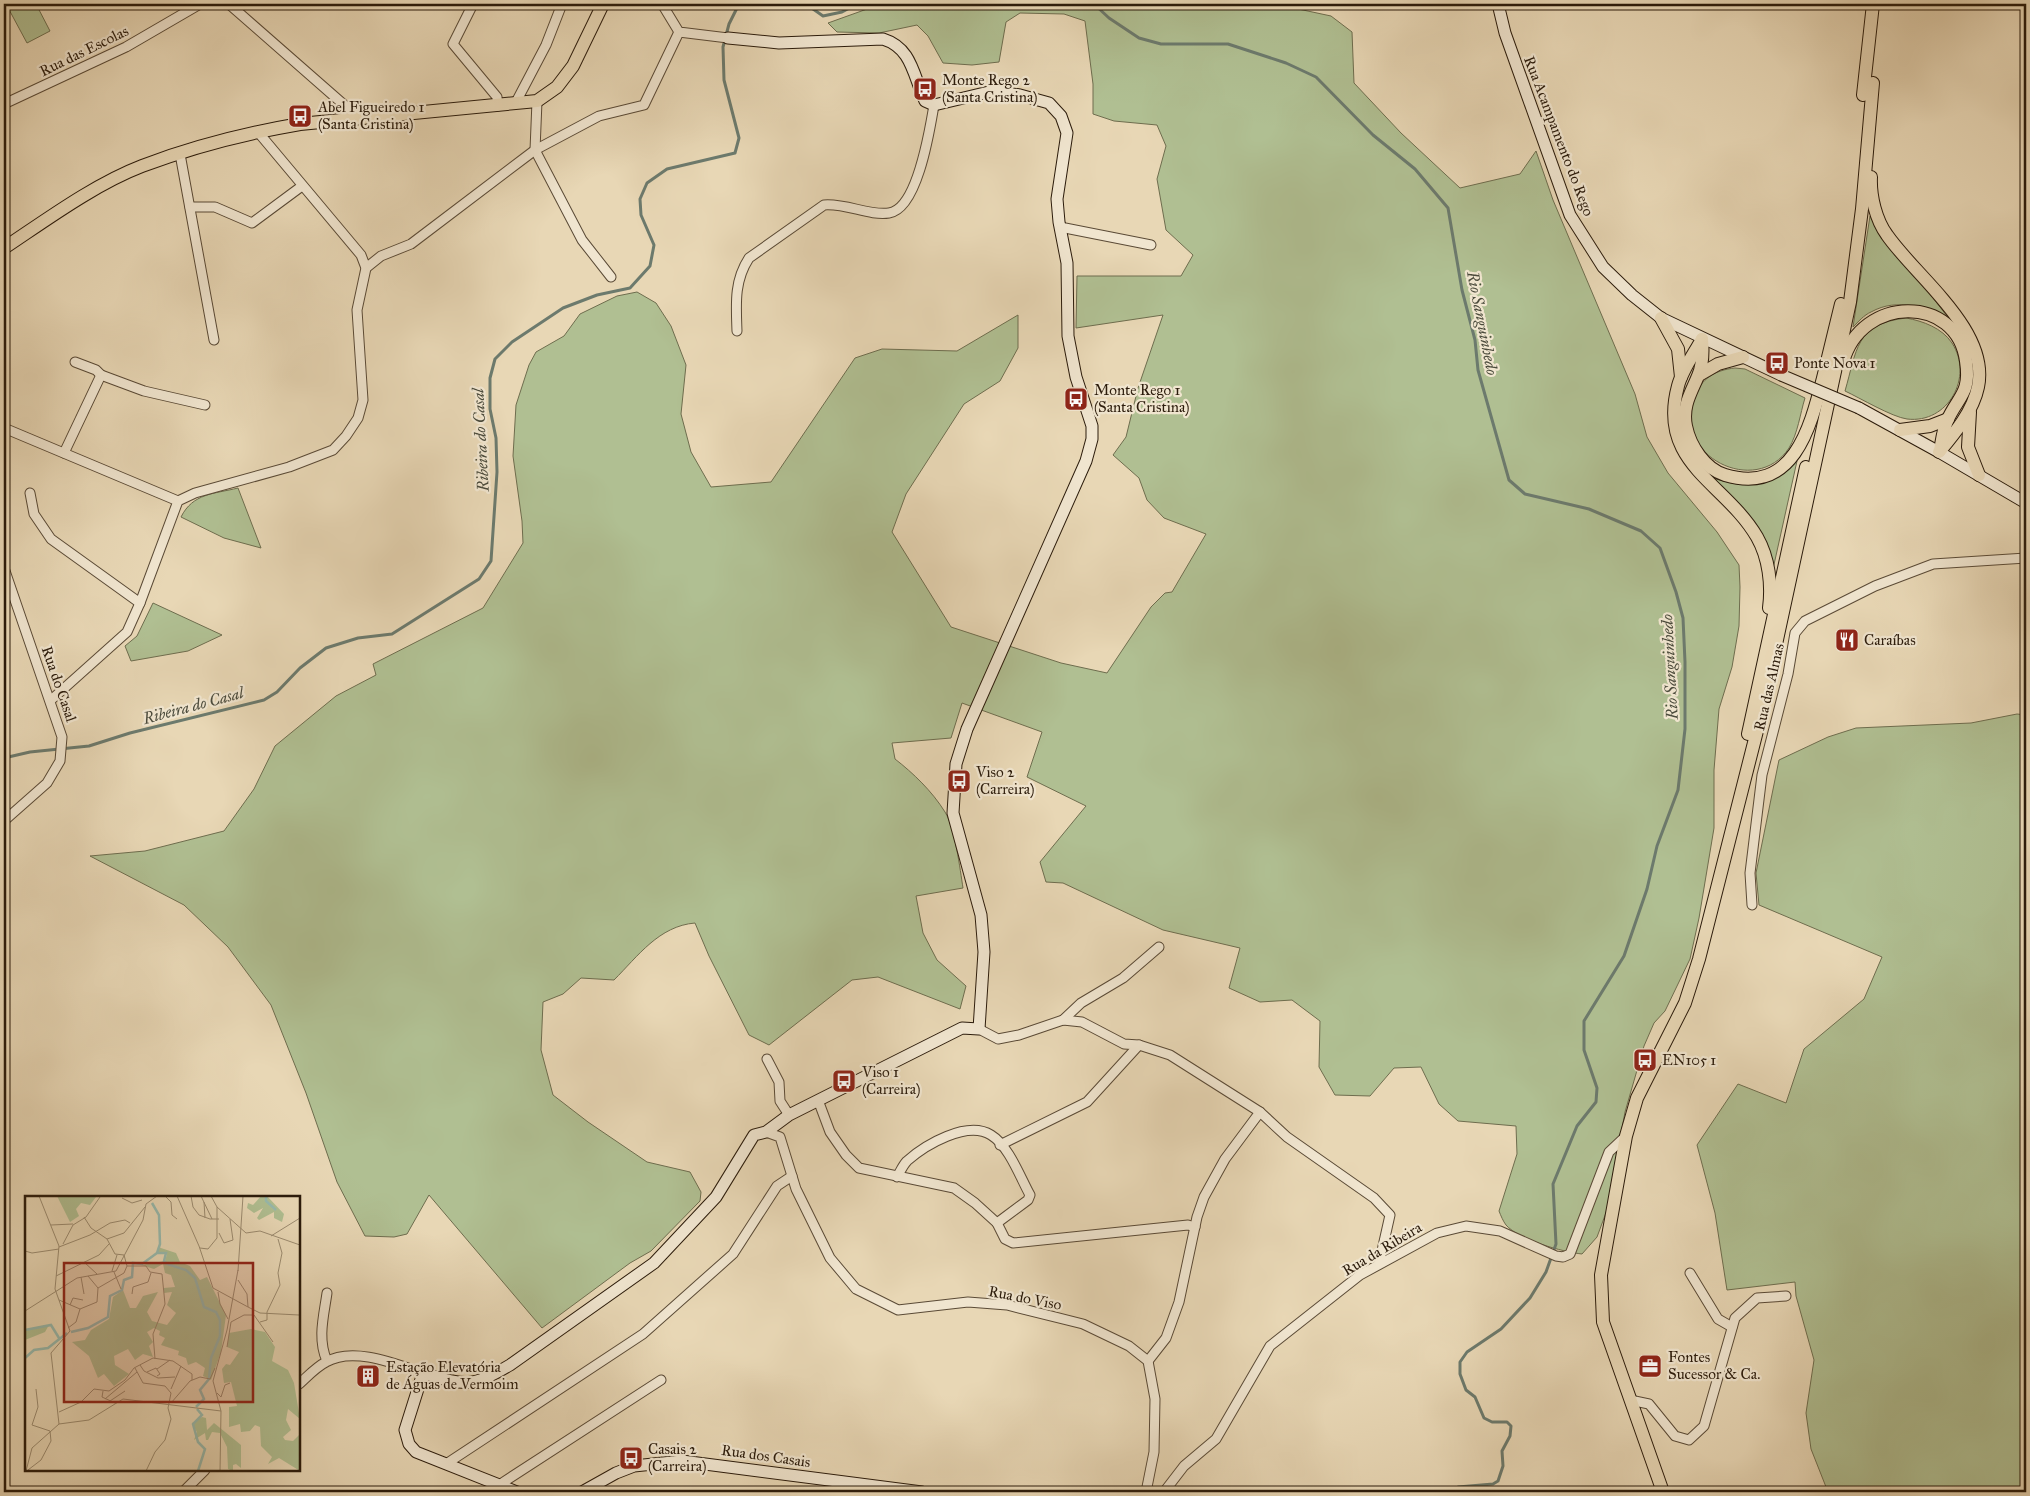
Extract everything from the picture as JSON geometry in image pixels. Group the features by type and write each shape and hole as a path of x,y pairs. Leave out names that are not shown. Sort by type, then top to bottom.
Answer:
{"main road":[{"path":"4,248 86,195 140,166 258,132 300,124 537,101 557,88 573,66 603,4"},
{"path":"1702,338 1703,354 1699,375 1687,398 1685,414 1690,442 1709,466 1722,474 1738,478 1755,478 1772,473 1784,466 1803,442 1815,408 1842,301 1873,4"},
{"path":"1877,4 1871,181 1873,205 1886,234 1960,321 1972,340 1979,376 1978,386 1970,407 1954,434 1939,452"},
{"path":"1726,847 1759,723 1850,302 1862,209 1873,83"},
{"path":"1821,436 1844,356 1852,342 1874,318 1892,312 1907,310 1933,317 1952,331 1962,344 1966,359 1966,385 1963,397 1948,419 1939,452"},
{"path":"1661,318 1678,348 1681,377"},
{"path":"1702,338 1681,377 1673,413 1679,444 1693,467 1748,523 1757,538 1768,570 1770,600 1758,684"},
{"path":"1699,375 1718,364 1742,357"},
{"path":"1970,407 1968,447 1979,475"},
{"path":"1663,1492 1603,1322 1600,1276 1626,1136 1636,1098 1685,1003 1702,952 1812,438 1815,408"},
{"path":"1900,430 1930,426 1948,419"}],"street":[{"name":"Rua das Escolas","path":"4,104 126,47 200,4"},
{"path":"229,4 359,118"},
{"path":"473,4 453,44 497,97 498,106"},
{"path":"515,104 546,44 562,4"},
{"path":"662,4 680,32 779,43 883,39 896,43 908,58 925,101 934,105 993,91 1020,94 1049,103 1061,116 1066,133 1057,199 1067,263 1068,336 1076,377 1092,426 1092,439 1086,461 967,729 956,764 953,813 981,915 984,952 979,1029"},
{"name":"Rua Acampamento do Rego","path":"1498,4 1504,32 1570,215 1603,267 1632,295 1661,318 1781,375 1858,408 1939,452 2026,503"},
{"path":"366,268 381,256 411,244 535,150 599,116 644,105 680,32"},
{"path":"537,101 535,150 582,240 611,277"},
{"path":"737,331 736,288 741,270 749,258 824,205 838,204 881,213 891,213 902,204 925,159 934,105"},
{"path":"51,700 127,632 140,603 178,501 196,493 289,467 333,450 346,436 358,418 363,400 357,310 366,268 361,255 258,132"},
{"path":"180,154 214,340"},
{"path":"190,207 215,207 252,223 302,186"},
{"path":"1060,227 1151,245"},
{"path":"75,362 96,370 101,375 144,392 205,405"},
{"path":"64,453 101,375"},
{"path":"4,428 178,501"},
{"path":"30,493 34,514 51,539 140,603"},
{"name":"Rua das Almas","path":"1752,905 1750,873 1762,775 1788,674 1795,633 1805,620 1875,586 1934,564 2026,558"},
{"name":"Rua do Casal","path":"4,568 62,736 60,761 47,783 4,820"},
{"path":"300,1383 327,1361 355,1355 376,1357 460,1384 474,1383 486,1379 510,1365 654,1263 716,1197 754,1135 766,1132 789,1115 962,1028 979,1029 998,1038 1019,1035 1063,1020 1081,1003 1123,978 1159,947"},
{"path":"1063,1020 1082,1022 1124,1044 1139,1045 1170,1055 1260,1112 1287,1138 1374,1198 1390,1215 1379,1264"},
{"path":"1000,1145 1087,1102 1139,1045"},
{"path":"767,1058 779,1082 780,1100 789,1115"},
{"path":"818,1100 830,1132 846,1155 859,1168 954,1188 975,1203 997,1223 1005,1239 1014,1243 1188,1225 1195,1226"},
{"path":"1146,1492 1154,1452 1155,1399 1148,1361 1166,1338 1179,1302 1195,1226 1204,1197 1225,1159 1260,1112"},
{"path":"896,1176 907,1161 942,1138 958,1131 972,1130 990,1134 1000,1145 1030,1195 1028,1200 997,1223"},
{"name":"Rua do Viso","path":"766,1132 780,1137 792,1176 830,1258 856,1289 898,1310 968,1302 1007,1305 1083,1324 1129,1346 1148,1361"},
{"name":"Rua da Ribeira","path":"1164,1492 1184,1466 1216,1438 1270,1346 1360,1275 1437,1233 1466,1226 1500,1231 1563,1257 1570,1254 1609,1152 1626,1136"},
{"path":"446,1464 643,1334 732,1254 777,1186 792,1176"},
{"path":"1690,1273 1718,1319 1732,1327"},
{"path":"327,1293 321,1336 323,1352 327,1361"},
{"path":"1630,1400 1649,1404 1675,1436 1689,1440 1704,1426 1735,1318 1758,1298 1786,1296"},
{"path":"423,1373 405,1430 409,1444 416,1452 517,1492"},
{"path":"499,1485 661,1380"},
{"name":"Rua dos Casais","path":"582,1492 616,1473 634,1466 682,1461 922,1492"},
{"path":"183,1492 204,1471"}],"green space":[{"path":"6,4 36,4 50,31 27,43"},
{"path":"881,4 1275,4 1331,16 1352,32 1354,83 1401,133 1460,188 1520,174 1536,151 1553,200 1635,394 1647,437 1668,473 1717,532 1739,565 1740,587 1739,626 1732,667 1719,709 1714,770 1714,828 1690,959 1665,1011 1654,1023 1644,1046 1625,1112 1607,1210 1597,1237 1582,1254 1553,1248 1521,1236 1506,1225 1503,1220 1499,1211 1517,1154 1516,1126 1458,1121 1439,1104 1421,1067 1394,1068 1370,1096 1335,1095 1319,1067 1320,1021 1292,1000 1260,1002 1229,988 1240,948 1163,930 1063,883 1046,882 1040,862 1086,806 1027,777 1042,732 962,703 951,738 892,743 895,759 922,783 945,812 954,838 963,888 916,896 923,933 937,960 966,986 960,1009 878,977 852,980 769,1045 749,1035 709,956 695,923 682,925 660,936 641,952 614,980 581,978 563,994 543,1002 541,1050 553,1095 588,1122 647,1162 690,1172 701,1192 700,1201 651,1251 630,1263 542,1328 429,1195 407,1234 394,1237 365,1236 337,1182 306,1093 271,1005 228,947 184,905 90,856 145,851 224,831 254,789 275,746 336,696 376,675 373,664 483,608 523,543 522,521 513,456 516,405 529,365 536,352 564,336 580,314 617,296 637,292 656,303 671,326 686,365 681,414 691,452 711,487 771,482 855,358 882,349 957,351 1018,315 1018,348 1000,381 964,404 906,494 892,532 951,627 1061,663 1107,673 1151,607 1165,593 1172,592 1206,534 1164,518 1147,500 1139,478 1113,455 1126,437 1138,388 1163,315 1076,328 1077,276 1181,276 1193,255 1166,230 1157,179 1166,146 1157,125 1114,121 1093,114 1093,84 1085,21 1064,14 1020,13 1006,22 999,62 972,65 943,63 928,36 917,25 879,33 837,32 828,23"},
{"path":"1870,216 1950,320 1921,308 1891,305 1868,313 1853,327"},
{"path":"1906,318 1938,329 1952,343 1958,356 1960,370 1953,396 1945,406 1934,414 1922,419 1901,418 1845,391 1856,351 1867,333 1889,321"},
{"path":"1735,368 1745,369 1805,398 1797,430 1789,448 1775,463 1757,469 1738,469 1720,463 1705,452 1694,437 1690,418 1697,391 1710,376"},
{"path":"1797,461 1773,569 1709,477 1746,485 1756,484 1775,477"},
{"path":"238,488 261,548 224,538 181,517 186,509 198,499 213,493"},
{"path":"153,603 222,635 188,651 131,661 125,646 137,636"},
{"path":"2017,714 2026,715 2026,1492 1828,1492 1811,1449 1806,1413 1814,1360 1796,1296 1795,1282 1727,1290 1715,1213 1697,1145 1738,1084 1786,1103 1804,1049 1864,999 1882,957 1759,905 1756,873 1779,760 1828,737 1856,728 1971,723"}],"waterway":[{"name":"Ribeira do Casal","path":"4,758 30,752 89,746 130,733 264,700 277,692 300,668 326,648 358,638 392,634 479,579 491,561 497,472 496,438 490,409 490,378 495,359 512,342 563,308 597,295 630,288 650,266 654,245 641,215 640,199 647,183 667,169 735,153 739,138 724,80 723,47 729,24 739,4"},
{"name":"Ribeira do Casal","path":"806,4 823,16 842,12 857,4"},
{"name":"Rio Sanguinhedo","path":"1094,4 1109,18 1139,38 1161,44 1228,44 1286,63 1316,77 1373,135 1415,169 1448,208 1462,290 1475,340 1478,370 1509,480 1525,494 1589,509 1641,531 1660,548 1683,618 1685,729 1678,790 1657,846 1647,889 1624,956 1584,1021 1584,1050 1597,1088 1596,1102 1577,1126 1553,1184 1556,1244 1546,1272 1530,1298 1501,1329 1467,1352 1460,1362 1460,1374 1466,1390 1475,1397 1484,1418 1492,1422 1507,1422 1511,1426 1510,1436 1502,1451 1503,1466 1498,1481 1493,1484 1458,1487 1453,1492"}],"place":[{"name":"Monte Rego 2 (Santa Cristina)","path":"925,89"},
{"name":"Abel Figueiredo 1 (Santa Cristina)","path":"300,116"},
{"name":"Ponte Nova 1","path":"1777,363"},
{"name":"Monte Rego 1 (Santa Cristina)","path":"1076,399"},
{"name":"Caraíbas","path":"1847,640"},
{"name":"Viso 2 (Carreira)","path":"959,781"},
{"name":"EN105 1","path":"1645,1060"},
{"name":"Viso 1 (Carreira)","path":"844,1081"},
{"name":"Fontes Sucessor & Ca.","path":"1650,1366"},
{"name":"Estação Elevatória de Águas de Vermoim","path":"368,1376"},
{"name":"Casais 2 (Carreira)","path":"631,1458"}]}
